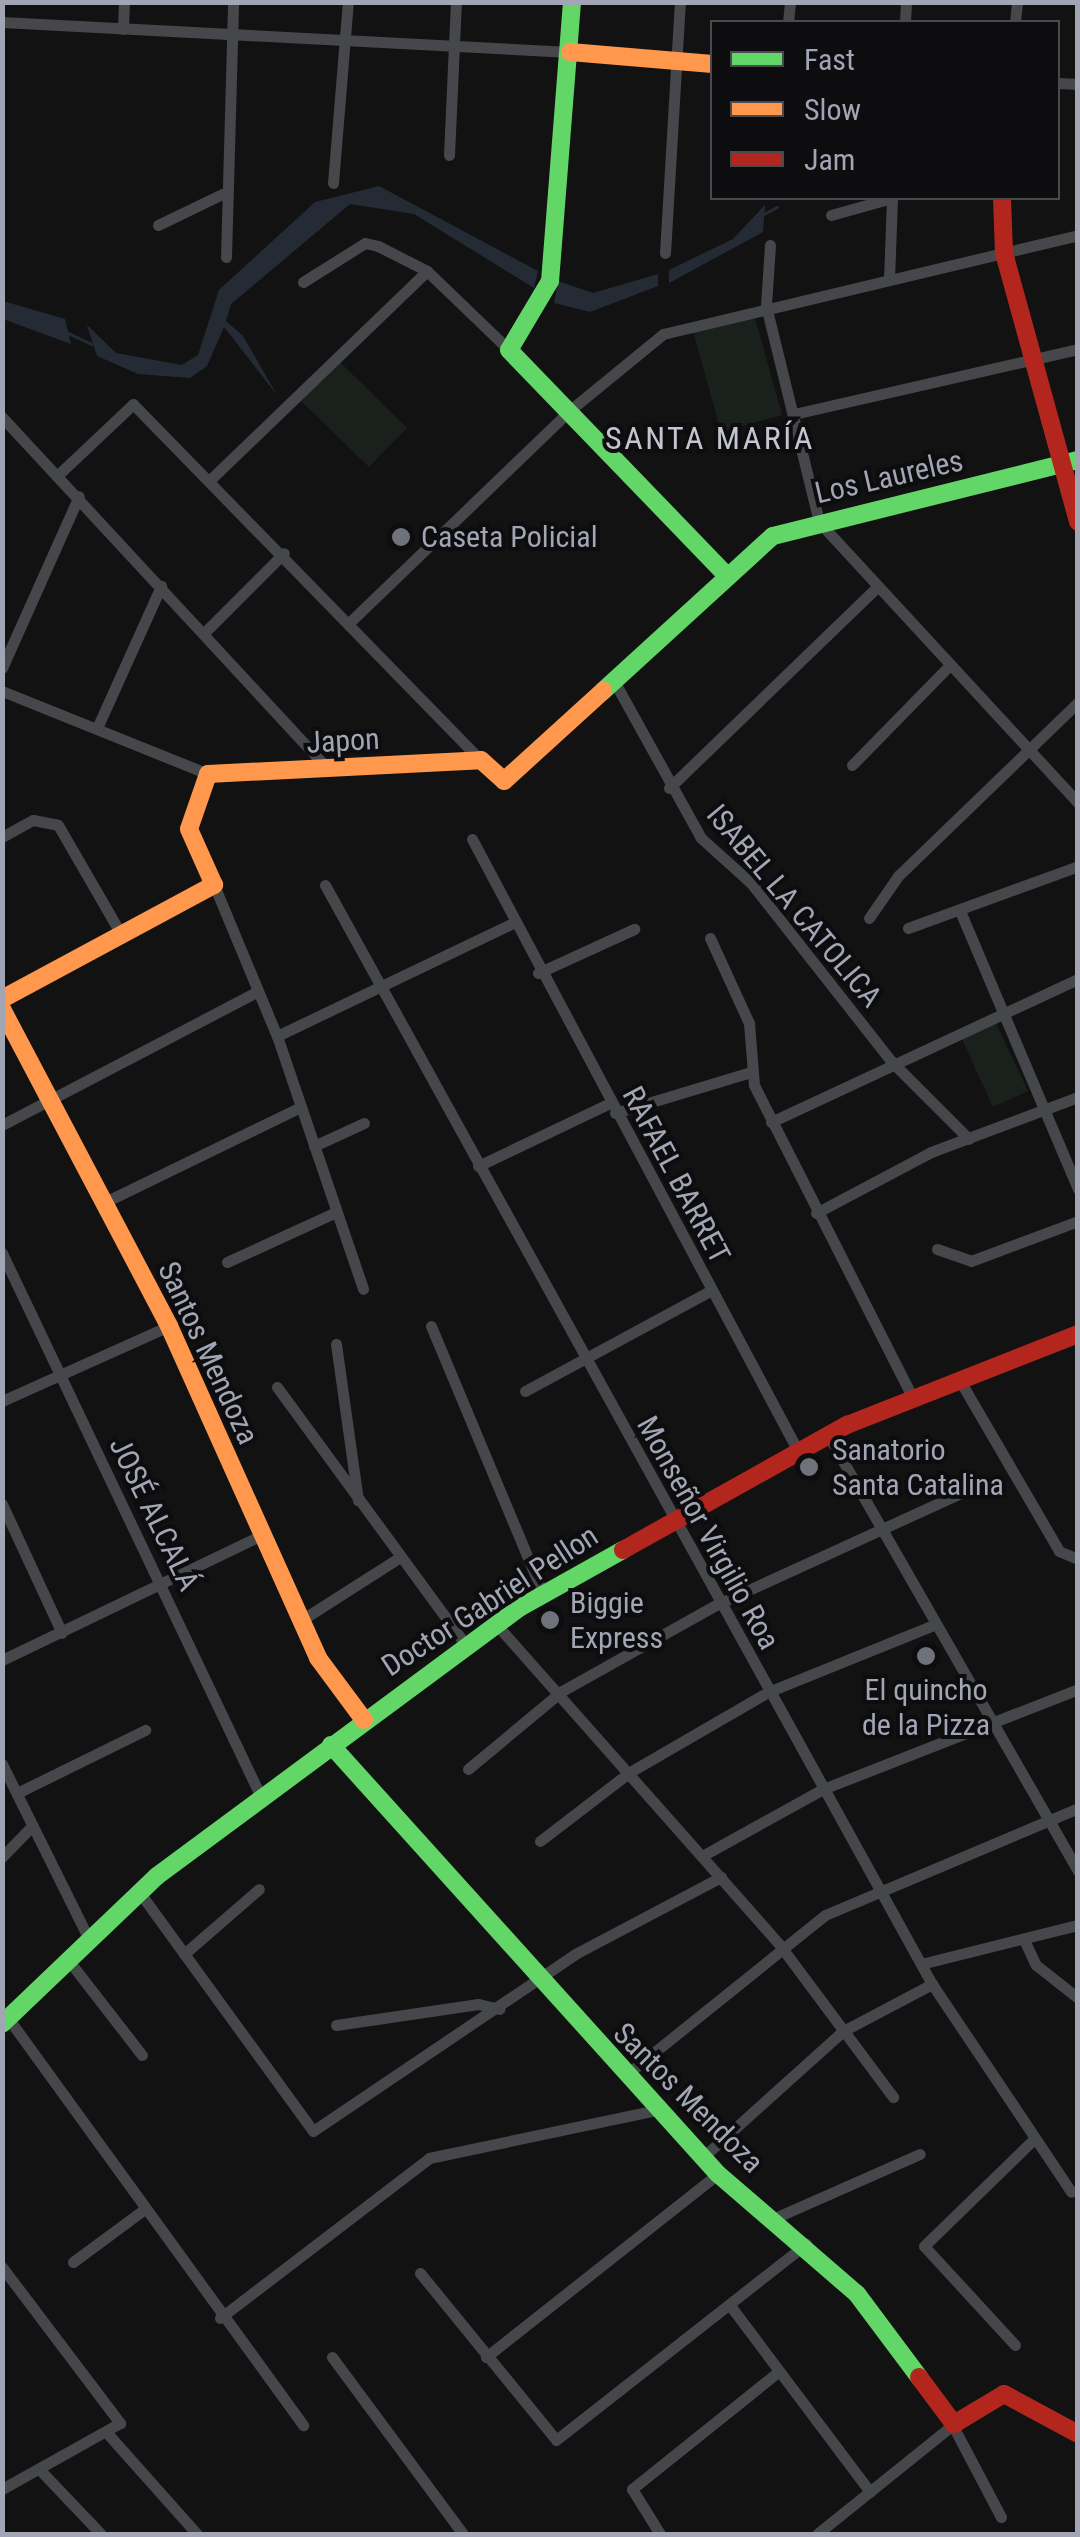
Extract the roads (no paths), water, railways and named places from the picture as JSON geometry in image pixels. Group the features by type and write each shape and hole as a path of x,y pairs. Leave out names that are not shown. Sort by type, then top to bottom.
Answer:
{"street":[{"path":"124,2 124,29"},
{"path":"226,257 222,194 233,2"},
{"path":"332,183 348,2"},
{"path":"449,155 456,2"},
{"path":"509,350 545,303 550,282 572,2"},
{"path":"665,253 680,2"},
{"path":"4,20 231,36 454,44 710,64"},
{"path":"158,224 222,194"},
{"path":"830,215 885,200"},
{"path":"889,280 892,200"},
{"path":"1002,200 1004,253 1057,465 1078,522"},
{"path":"351,621 569,411 663,334 766,306 1078,235"},
{"path":"304,282 365,243 427,271 569,411 726,575"},
{"path":"770,245 766,306 819,522 946,669 1078,804"},
{"path":"213,477 427,271"},
{"path":"794,414 1078,349"},
{"path":"59,474 133,404 213,477 481,760"},
{"path":"2,417 206,631 330,771"},
{"name":"Los Laureles","path":"614,681 773,536 1078,460"},
{"path":"2,668 79,496"},
{"path":"206,631 284,553"},
{"path":"97,728 161,586"},
{"path":"669,788 875,589"},
{"path":"852,765 946,669"},
{"name":"Japon","path":"208,774 330,771 481,760 506,781 614,681"},
{"name":"ISABEL LA CATOLICA","path":"614,681 669,788 891,1061 969,1139"},
{"path":"2,691 208,774 189,829 255,994 277,1036 362,1290"},
{"path":"869,918 898,876 1078,702"},
{"path":"2,837 33,820 58,825 122,936"},
{"name":"RAFAEL BARRET","path":"472,840 511,924 798,1451"},
{"path":"908,928 1078,866"},
{"path":"2,998 214,885"},
{"name":"Monseñor Virgilio Roa","path":"325,885 669,1519 932,1984 1031,2142 1071,2192"},
{"path":"960,912 1078,1188"},
{"path":"277,1036 511,924"},
{"path":"538,973 634,929"},
{"path":"710,938 749,1023 751,1072 771,1122 913,1398"},
{"path":"771,1122 891,1061 1078,979"},
{"path":"2,1125 255,994"},
{"name":"Santos Mendoza","path":"2,1008 169,1326 300,1621 364,1720"},
{"path":"478,1166 612,1108 751,1072"},
{"path":"816,1213 969,1139 1078,1097"},
{"path":"103,1202 301,1107"},
{"path":"314,1146 364,1123"},
{"path":"227,1262 336,1212"},
{"path":"937,1249 971,1262 1078,1221"},
{"name":"JOSÉ ALCALÁ","path":"2,1253 261,1797"},
{"path":"526,1391 710,1291"},
{"path":"2,1401 169,1326"},
{"path":"430,1326 543,1594"},
{"name":"Doctor Gabriel Pellon","path":"5,2021 140,1893 331,1744 496,1624 669,1519 828,1435 1078,1334"},
{"path":"336,1344 358,1504"},
{"path":"959,1379 1073,1559"},
{"path":"277,1387 397,1559 466,1644"},
{"path":"828,1435 1078,1871"},
{"path":"468,1769 562,1691 716,1604 965,1491"},
{"path":"2,1504 62,1632"},
{"path":"2,1660 262,1535"},
{"path":"300,1621 397,1559"},
{"path":"496,1624 562,1691 779,1944 893,2097"},
{"path":"540,1841 630,1772 768,1692 934,1625"},
{"path":"702,1856 823,1789 1078,1689"},
{"path":"17,1793 145,1730"},
{"name":"Santos Mendoza","path":"331,1744 539,1985 656,2110 718,2174 806,2244 884,2326 954,2425"},
{"path":"2,1764 90,1941"},
{"path":"625,2076 779,1944 878,1887 1078,1808"},
{"path":"2,1857 32,1826"},
{"path":"140,1893 313,2131 539,1985 577,1953 721,1877"},
{"path":"184,1954 259,1890"},
{"path":"921,1964 1026,1944 1078,1925"},
{"path":"1026,1944 1036,1966 1078,1998"},
{"path":"69,1961 142,2055"},
{"path":"702,2158 844,2031 932,1984"},
{"path":"336,2025 478,2004 499,2009"},
{"path":"5,2021 220,2318 302,2424"},
{"path":"220,2318 429,2158 656,2110"},
{"path":"1015,2345 924,2246 1031,2142"},
{"path":"777,2218 920,2154"},
{"path":"486,2356 718,2174"},
{"path":"72,2262 142,2211"},
{"path":"420,2274 556,2440 732,2308 806,2244"},
{"path":"2,2267 120,2423 2,2488"},
{"path":"732,2308 870,2492"},
{"path":"332,2356 462,2534"},
{"path":"660,2534 631,2493 778,2372"},
{"path":"817,2534 954,2425 1004,2394 1078,2434"},
{"path":"954,2425 1002,2517"},
{"path":"106,2433 197,2534"},
{"path":"40,2470 101,2534"}],"waterway":[{"path":"762,215 777,207"},
{"path":"68,333 92,344"}],"place":[{"name":"Caseta Policial","path":"401,537"},
{"name":"Sanatorio Santa Catalina","path":"809,1467"},
{"name":"Biggie Express","path":"550,1620"},
{"name":"El quincho de la Pizza","path":"926,1656"}],"district":[{"name":"SANTA MARÍA","path":"710,438"}]}
